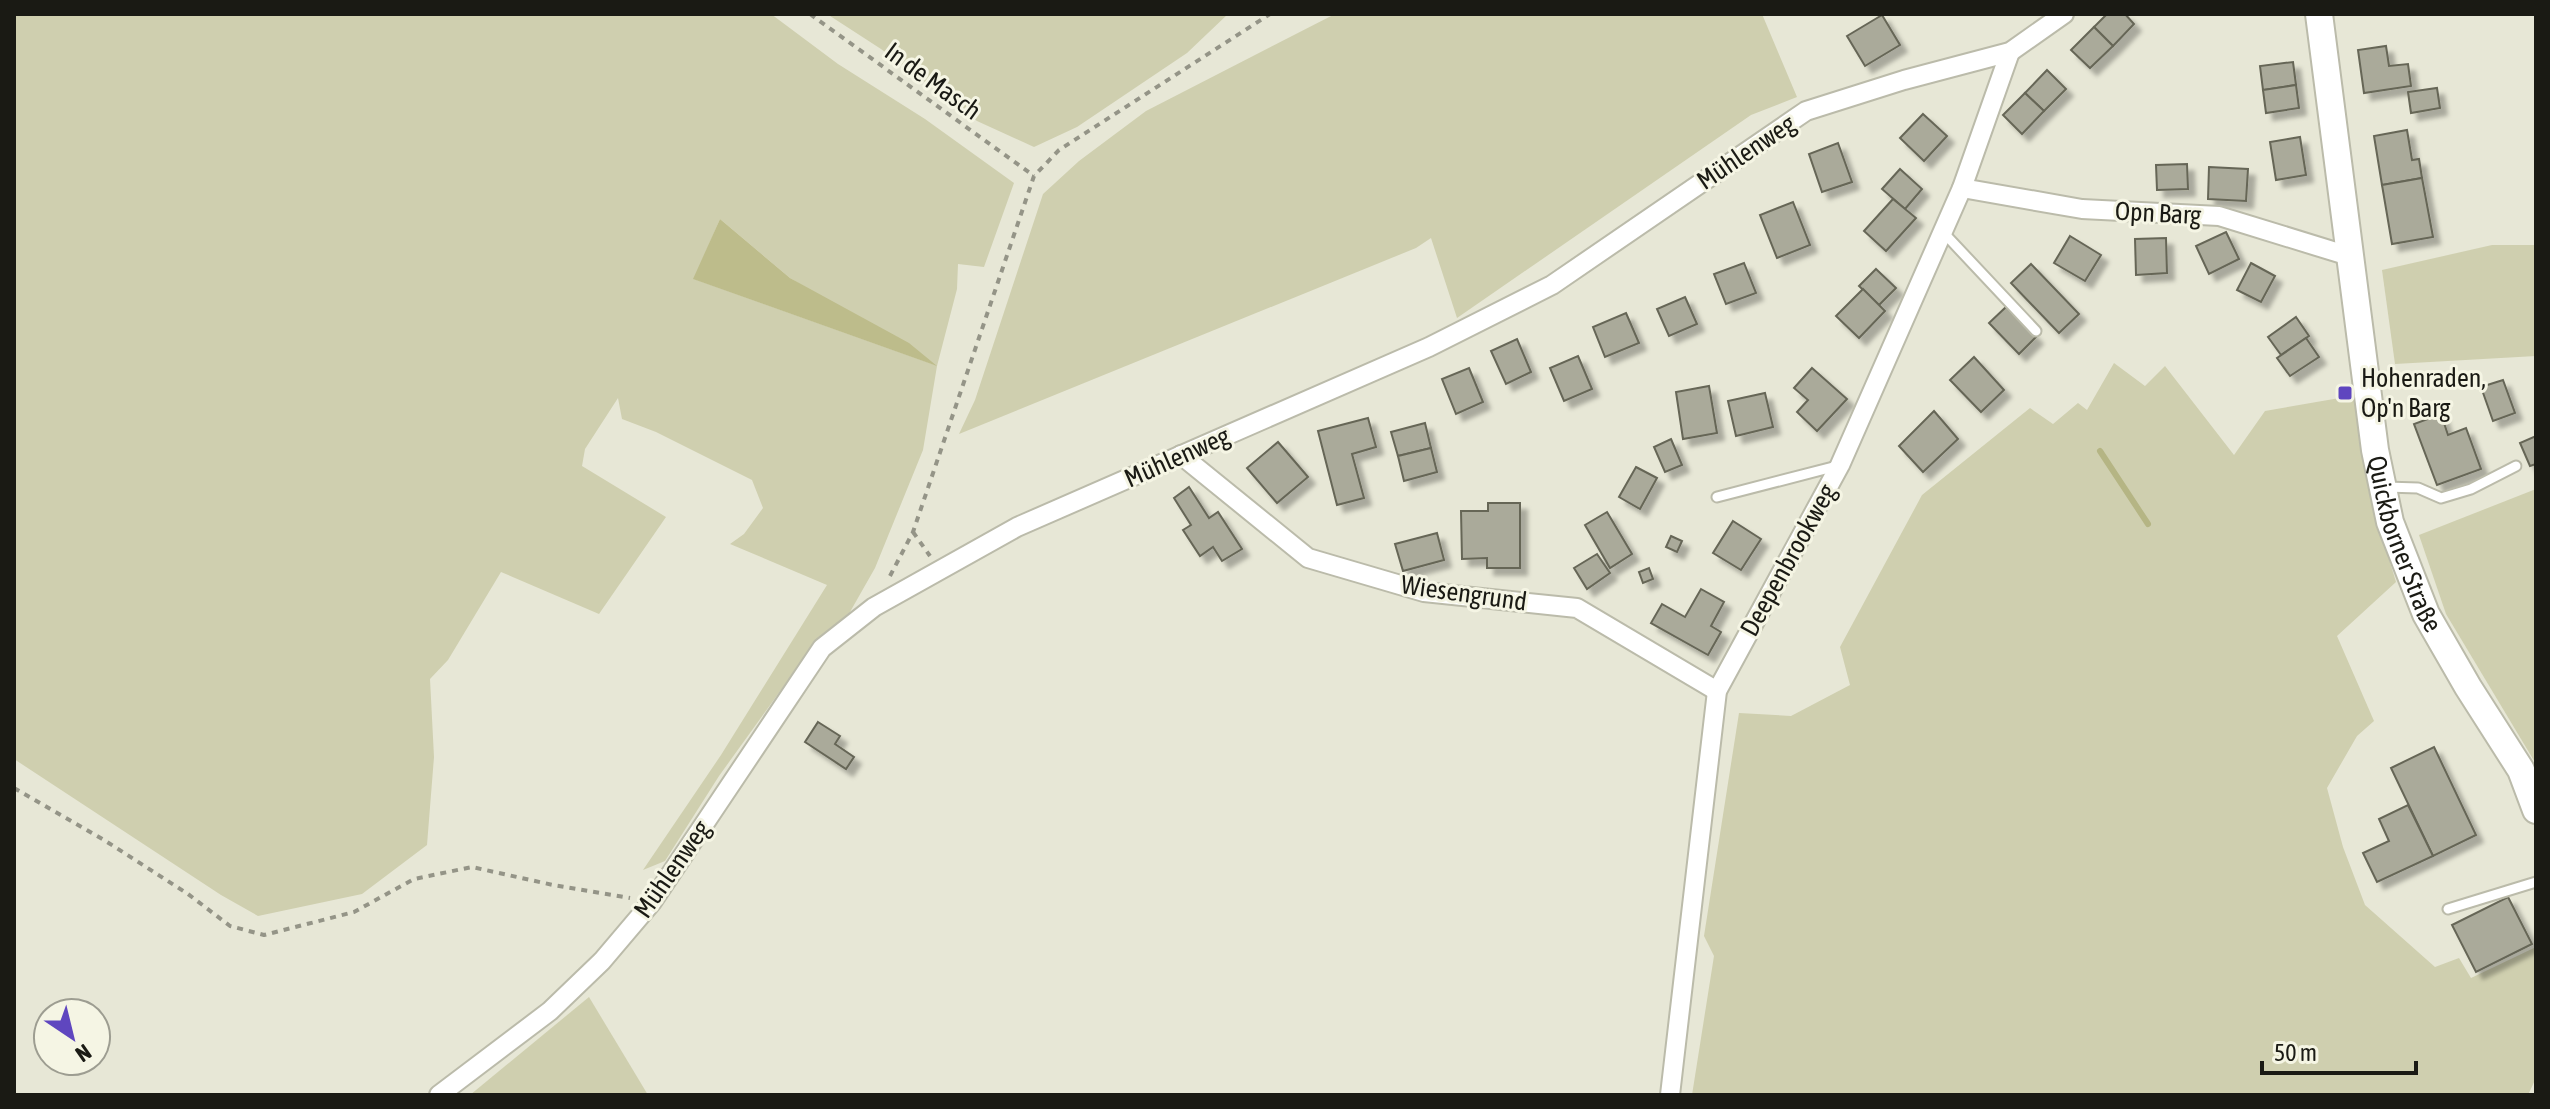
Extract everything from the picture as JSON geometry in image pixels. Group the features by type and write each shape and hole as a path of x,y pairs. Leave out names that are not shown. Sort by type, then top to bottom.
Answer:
{"main road":[{"name":"Quickborner Straße","path":"2319,14 2375,450 2390,522 2426,614 2521,770 2536,810"}],"street":[{"name":"Mühlenweg","path":"439,1095 550,1011 602,961 652,902 822,648 874,607 1017,527 1429,347 1552,285 1806,111 1904,80 2010,52 2064,14"},
{"name":"Deepenbrookweg","path":"1670,1095 1717,691 1840,465 1962,188 2010,52"},
{"name":"Opn Barg","path":"1962,188 2082,209 2219,216 2349,256"},
{"name":"Wiesengrund","path":"1181,455 1308,558 1424,592 1577,608 1717,691"}],"lane":[{"path":"1943,232 2036,331"},
{"path":"1717,497 1840,465"},
{"path":"2383,487 2418,488 2441,498 2471,489 2516,466"},
{"path":"2448,909 2536,882"}],"path":[{"name":"In de Masch","path":"810,14 1034,176"},
{"path":"874,607 913,532 1034,176 1059,150 1270,14"},
{"path":"913,532 940,570"},
{"path":"14,788 104,840 188,894 230,926 264,935 354,912 414,879 472,867 652,902"}],"green space":[{"path":"14,14 771,14 838,64 925,119 1014,183 984,267 958,264 957,289 937,366 923,450 875,568 846,619 791,676 719,776 665,861 643,870 721,755 827,585 730,544 744,534 763,508 752,480 656,432 622,419 618,398 585,449 582,466 666,517 599,614 501,572 448,660 430,679 434,757 427,845 362,894 258,916 14,759","holes":["720,219 790,278 935,365 694,279"]},
{"path":"827,14 1228,14 1187,53 1077,127 1034,147 977,121 881,49"},
{"path":"1335,14 1762,14 1797,97 1751,115 1457,318 1431,238 1416,248 959,434 975,400 1043,194 1079,161 1146,111"},
{"path":"2492,245 2536,245 2536,356 2395,364 2382,270"},
{"path":"2114,363 2145,386 2165,366 2234,455 2265,411 2357,395 2371,500 2396,582 2337,636 2374,721 2357,736 2327,788 2343,847 2365,905 2435,967 2459,958 2471,978 2536,947 2536,1078 2528,1095 1692,1095 1714,956 1704,936 1739,713 1791,716 1850,685 1840,647 1922,495 2030,408 2053,424 2078,403 2087,410"},
{"path":"2536,489 2536,764 2446,614 2419,535"},
{"path":"589,997 648,1095 470,1095"}],"shaded area":[{"path":"720,219 790,278 909,343 937,366 693,279"}],"building":[{"path":"2107,14 2125,14 2134,24 2113,46 2094,27"},
{"path":"1882,15 1900,45 1865,66 1847,36"},
{"path":"2094,27 2113,46 2090,68 2071,50"},
{"path":"2386,46 2389,66 2408,64 2411,86 2364,93 2358,50"},
{"path":"2293,62 2296,85 2263,90 2260,66"},
{"path":"2047,70 2066,89 2044,111 2025,93"},
{"path":"2296,85 2299,108 2266,113 2263,90"},
{"path":"2437,88 2440,108 2411,113 2408,92"},
{"path":"2025,93 2044,111 2022,134 2003,115"},
{"path":"1923,114 1947,136 1924,161 1900,138"},
{"path":"2407,130 2412,160 2419,159 2422,178 2382,185 2374,136"},
{"path":"2300,137 2306,175 2276,180 2270,142"},
{"path":"1838,143 1852,182 1822,192 1809,154"},
{"path":"2187,164 2188,189 2157,190 2156,165"},
{"path":"2209,167 2248,169 2246,201 2208,199"},
{"path":"1900,169 1922,189 1905,209 1882,189"},
{"path":"2422,178 2433,237 2392,244 2382,185"},
{"path":"1893,199 1916,218 1886,251 1864,231"},
{"path":"1793,202 1810,245 1777,258 1760,215"},
{"path":"2226,232 2239,259 2209,274 2196,246"},
{"path":"2070,236 2101,255 2085,281 2054,263"},
{"path":"2166,238 2167,273 2136,275 2135,239"},
{"path":"1744,263 1756,293 1726,304 1714,274"},
{"path":"2251,263 2275,276 2261,302 2237,290"},
{"path":"2031,264 2079,314 2059,333 2011,283"},
{"path":"1876,269 1896,288 1879,305 1859,286"},
{"path":"1863,289 1885,311 1859,338 1836,316"},
{"path":"1685,297 1697,324 1669,336 1657,309"},
{"path":"2006,307 2036,337 2019,354 1989,323"},
{"path":"1626,313 1639,343 1605,357 1593,327"},
{"path":"2296,317 2309,336 2281,355 2268,337"},
{"path":"2306,338 2319,357 2290,376 2277,358"},
{"path":"1517,339 1531,372 1506,384 1491,351"},
{"path":"1578,356 1592,389 1564,401 1550,368"},
{"path":"1974,357 2004,390 1981,412 1950,380"},
{"path":"1469,368 1483,402 1456,414 1442,379"},
{"path":"1812,368 1847,399 1817,431 1797,412 1808,400 1794,388"},
{"path":"2503,380 2515,413 2493,421 2481,387"},
{"path":"1709,386 1717,433 1683,439 1676,392"},
{"path":"1765,393 1773,427 1736,436 1728,401"},
{"path":"1934,411 1958,439 1923,472 1899,446"},
{"path":"2441,414 2448,435 2466,428 2481,469 2437,485 2414,424"},
{"path":"1368,418 1376,447 1352,454 1364,498 1337,505 1318,431"},
{"path":"1425,423 1431,448 1398,456 1391,432"},
{"path":"2536,436 2536,464 2530,466 2520,443"},
{"path":"1671,439 1682,465 1665,472 1654,447"},
{"path":"1278,442 1308,477 1277,503 1247,468"},
{"path":"1431,448 1437,472 1404,481 1398,456"},
{"path":"1636,467 1657,478 1640,509 1619,497"},
{"path":"1189,487 1209,518 1218,512 1242,549 1222,561 1213,547 1200,556 1183,530 1191,525 1174,498"},
{"path":"1488,503 1520,503 1520,568 1487,568 1487,558 1462,559 1461,511 1488,511"},
{"path":"1607,512 1632,554 1610,568 1585,525"},
{"path":"1733,521 1761,539 1741,570 1713,553"},
{"path":"1437,533 1444,560 1403,571 1395,544"},
{"path":"1671,536 1682,541 1677,552 1666,547"},
{"path":"1597,554 1610,573 1587,589 1574,568"},
{"path":"1649,568 1653,579 1643,583 1639,572"},
{"path":"1701,589 1724,602 1711,626 1721,632 1708,655 1651,623 1662,604 1685,617"},
{"path":"818,722 840,736 835,744 854,757 846,769 805,742"},
{"path":"2434,747 2476,835 2433,856 2391,768"},
{"path":"2408,805 2433,856 2377,882 2363,853 2389,841 2379,819"},
{"path":"2508,897 2532,944 2476,972 2452,925"}],"waterway":[{"path":"2100,451 2148,524"}],"place":[{"name":"Hohenraden, Op'n Barg","path":"2345,393"}]}
